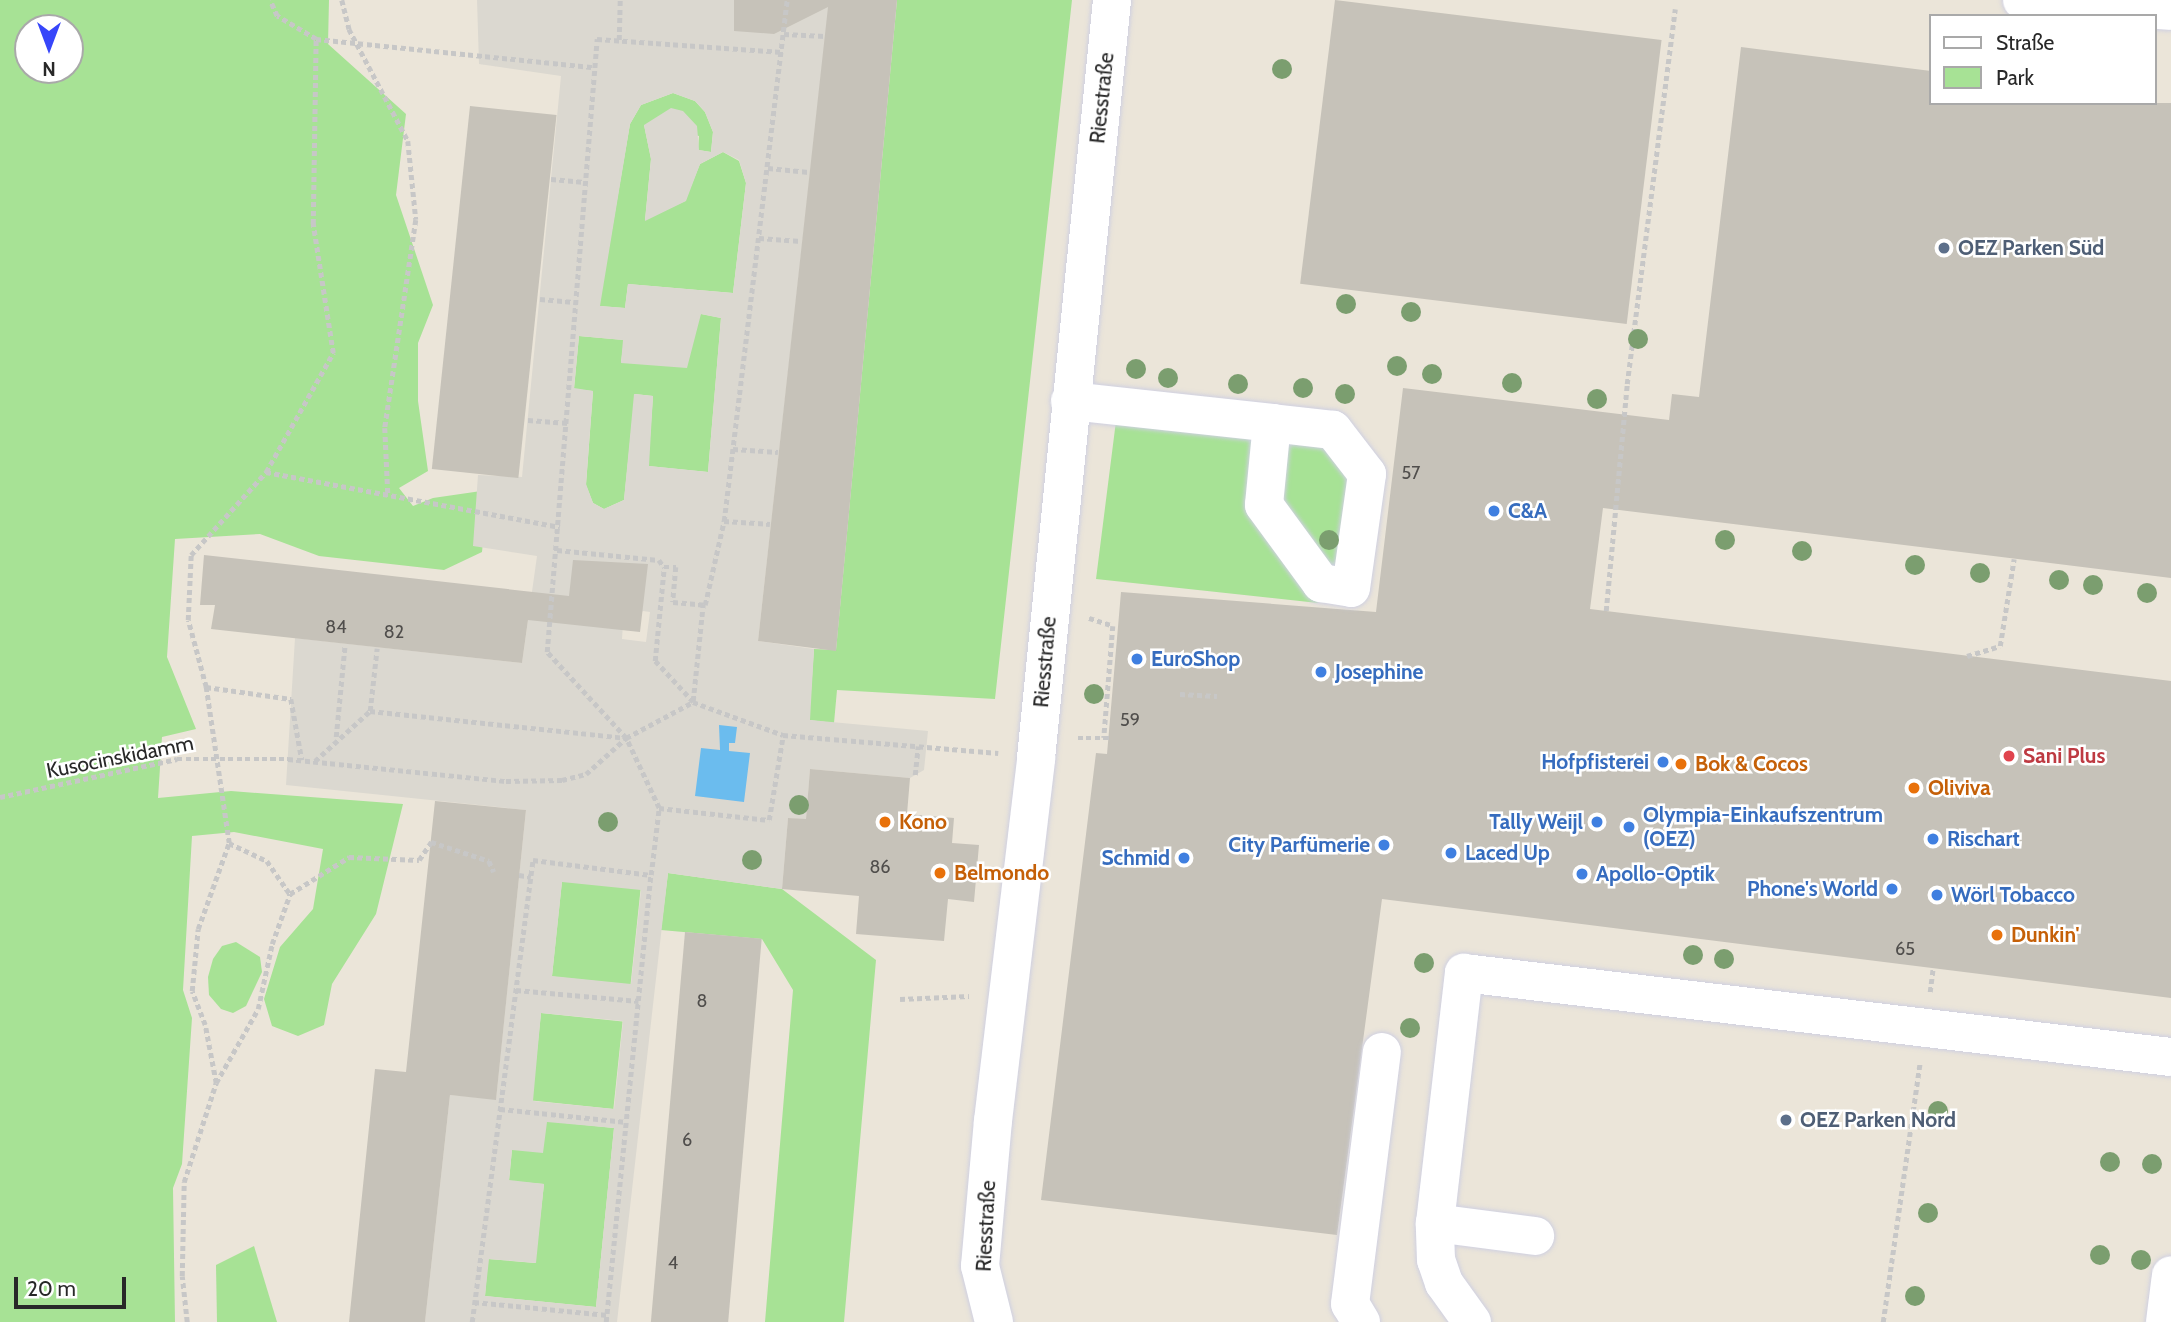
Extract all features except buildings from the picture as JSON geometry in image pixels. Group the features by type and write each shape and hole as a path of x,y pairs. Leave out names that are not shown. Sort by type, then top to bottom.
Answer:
{"street":[{"name":"Riesstraße","path":"994,1322 980,1266 1112,0"},
{"path":"2022,0 2171,11"},
{"path":"1070,401 1272,423"},
{"path":"1472,1322 1444,1283 1436,1259 1435,1223 1464,973 2171,1057"},
{"path":"1361,1322 1350,1304 1382,1052"},
{"path":"1435,1223 1535,1236"},
{"path":"2165,1322 2171,1275"}],"path":[{"path":"270,0 277,16 316,39 465,51 594,67"},
{"path":"342,0 356,44 408,141 416,220 385,428 388,495"},
{"path":"619,40 620,0"},
{"path":"693,702 703,605 724,521 787,0"},
{"path":"1606,611 1627,384 1675,9"},
{"path":"784,34 825,36"},
{"path":"216,1083 205,1025 192,992 198,929 229,843 206,687 188,620 191,555 266,472 333,353 313,224 316,39"},
{"path":"606,1322 659,808 626,738 547,653 560,527 597,39 782,52"},
{"path":"768,168 809,172"},
{"path":"551,179 585,182"},
{"path":"759,238 801,241"},
{"path":"540,299 577,302"},
{"path":"528,420 568,423"},
{"path":"733,449 778,452"},
{"path":"266,472 560,527"},
{"path":"724,521 770,524"},
{"path":"557,551 659,560 664,567 655,661 693,702 783,735 994,752"},
{"path":"1967,656 2000,646 2014,559"},
{"path":"664,567 676,567 673,602 703,605"},
{"path":"1078,737 1106,738 1113,626 1086,616"},
{"path":"336,738 345,644"},
{"path":"370,711 377,648"},
{"path":"206,687 291,699 302,760"},
{"path":"1180,694 1217,696"},
{"name":"Kusocinskidamm","path":"0,797 177,759 288,759 506,781 562,780 586,774 626,738 693,702"},
{"path":"314,762 336,738 370,711 626,738"},
{"path":"659,808 769,820 783,735"},
{"path":"915,775 918,746"},
{"path":"419,860 430,842 489,862 494,872"},
{"path":"229,843 267,861 289,894"},
{"path":"187,1322 182,1276 184,1182 216,1083 258,1009 272,944 289,894 349,857 428,862"},
{"path":"472,1322 533,860 651,875"},
{"path":"519,875 531,877"},
{"path":"1883,1322 1933,969"},
{"path":"516,990 639,1001"},
{"path":"900,999 1008,994"},
{"path":"500,1109 626,1122"},
{"path":"474,1303 607,1315"}],"green space":[{"path":"0,0 329,0 328,44 406,114 396,195 433,305 418,343 418,401 428,471 399,488 413,506 433,498 488,490 482,552 444,570 319,556 260,534 175,539 167,657 196,729 162,737 158,798 231,791 403,804 376,914 332,984 324,1025 298,1036 272,1026 264,999 280,947 313,909 323,849 234,832 192,836 183,990 192,1018 182,1164 173,1188 175,1322 0,1322"},
{"path":"897,0 1072,0 995,699 837,690 834,723 809,720 814,649 836,650"},
{"path":"673,93 695,101 705,112 713,132 711,152 698,150 699,136 644,125 651,159 645,220 685,201 700,164 723,152 739,161 746,183 733,293 628,284 625,308 599,306 630,124 641,105"},
{"path":"701,314 721,318 708,472 648,466 653,396 635,394 624,500 604,509 593,503 586,485 593,391 574,389 579,336 624,340 621,362"},
{"path":"1116,421 1262,440 1252,518 1318,603 1096,579"},
{"path":"1281,439 1320,443 1349,477 1339,569 1320,566 1275,501"},
{"path":"668,873 782,889 876,960 844,1322 765,1322 793,990 762,939 661,930"},
{"path":"562,881 641,889 631,985 552,976"},
{"path":"236,942 260,957 262,972 246,1006 233,1013 221,1009 209,995 208,977 213,959 222,946"},
{"path":"541,1013 623,1022 613,1109 532,1101"},
{"path":"546,1121 614,1128 596,1307 485,1296 488,1259 535,1263 544,1184 509,1181 512,1149"},
{"path":"254,1246 277,1322 217,1322 216,1265"}],"shaded area":[{"path":"477,0 756,0 735,17 734,25 829,4 758,641 814,649 810,720 928,731 924,770 910,778 810,769 806,820 788,818 782,889 668,873 617,1322 425,1322 450,1095 496,1099 526,810 286,785 295,638 522,663 537,556 473,546 478,475 522,477 561,76 479,64","holes":["673,93 695,101 705,112 713,132 711,152 699,150 697,126 683,111 671,108 644,125 651,159 645,221 686,201 700,164 723,152 739,160 746,183 733,293 628,284 625,308 600,306 630,124 641,105","701,314 721,318 708,472 649,466 653,396 634,394 624,500 604,509 593,503 586,484 593,391 574,388 579,336 623,340 621,363 687,368","643,611 650,612 646,642 622,639 623,623","562,882 641,890 631,984 552,976","541,1013 623,1021 614,1109 533,1101","547,1122 614,1128 596,1307 485,1296 489,1259 536,1263 544,1184 509,1180 512,1150 543,1153"]}],"water":[{"path":"719,725 737,727 735,743 729,743 729,751 750,753 744,802 695,796 701,748 720,750"}],"place":[{"name":"OEZ Parken Süd","path":"1944,248"},
{"name":"C&A","path":"1494,511"},
{"name":"EuroShop","path":"1137,659"},
{"name":"Josephine","path":"1321,672"},
{"name":"Sani Plus","path":"2009,756"},
{"name":"Hofpfisterei","path":"1663,762"},
{"name":"Bok & Cocos","path":"1681,764"},
{"name":"Oliviva","path":"1914,788"},
{"name":"Kono","path":"885,822"},
{"name":"Tally Weijl","path":"1597,822"},
{"name":"Olympia-Einkaufszentrum (OEZ)","path":"1629,827"},
{"name":"Rischart","path":"1933,839"},
{"name":"City Parfümerie","path":"1384,845"},
{"name":"Laced Up","path":"1451,853"},
{"name":"Schmid","path":"1184,858"},
{"name":"Belmondo","path":"940,873"},
{"name":"Apollo-Optik","path":"1582,874"},
{"name":"Phone's World","path":"1892,889"},
{"name":"Wörl Tobacco","path":"1937,895"},
{"name":"Dunkin'","path":"1997,935"},
{"name":"OEZ Parken Nord","path":"1786,1120"}]}
